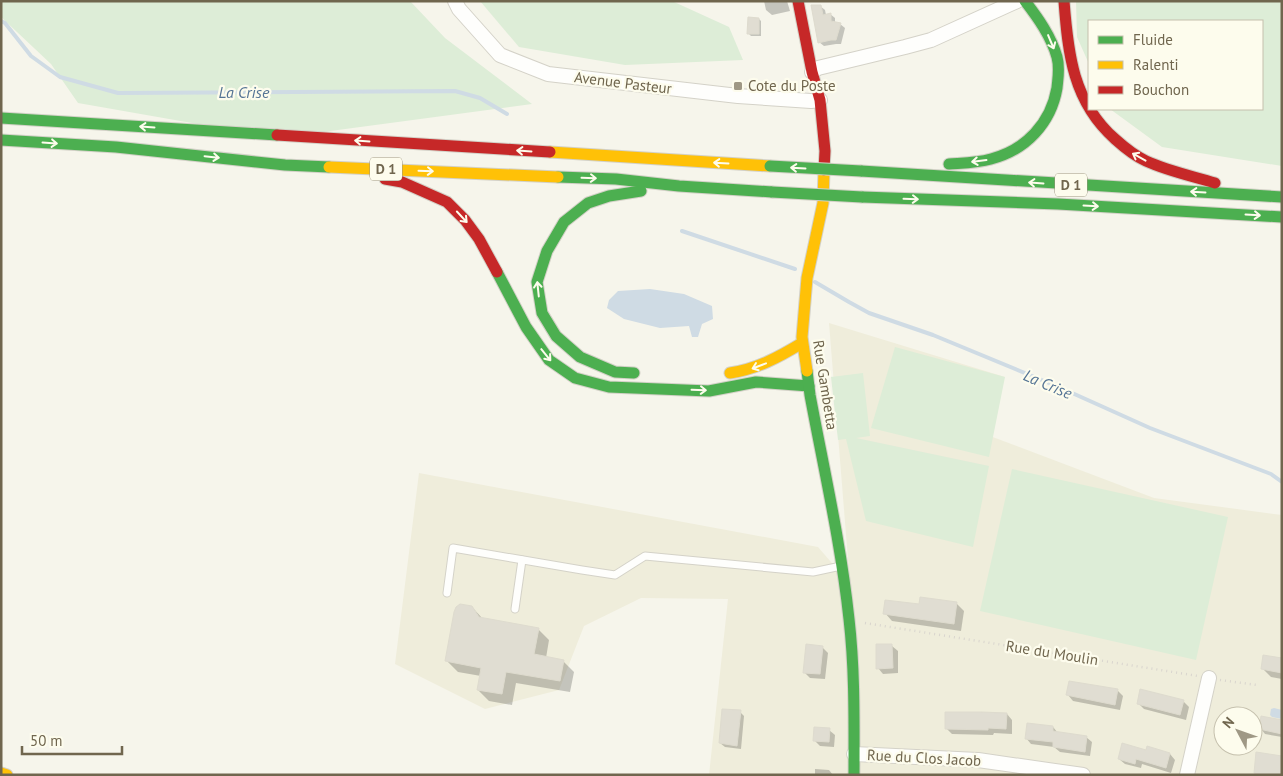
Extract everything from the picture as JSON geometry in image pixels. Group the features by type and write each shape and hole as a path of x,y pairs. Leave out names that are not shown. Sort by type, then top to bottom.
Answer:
{"main road":[{"name":"Rue Gambetta","path":"798,1 812,72 820,100 824,151 823,203 807,278 802,343 842,566 854,680 854,775"},
{"path":"861,171 983,161 995,158 1024,144 1038,131 1048,116 1054,100 1059,69 1054,48 1046,30 1025,1"},
{"path":"1064,1 1072,66 1078,88 1088,108"},
{"path":"1089,110 1098,123 1114,139 1130,152 1147,161 1166,170 1186,174 1251,195"},
{"name":"D 1","path":"1,118 1282,197"},
{"name":"D 1","path":"1,140 116,147 285,165 616,179 679,186 772,192 1058,204 1282,217"},
{"path":"285,165 402,182 447,202 465,220 479,240 526,328 549,360 575,378 609,387 709,391 756,382 809,386"},
{"path":"644,374 615,372 580,357 556,336 542,314 537,282 546,251 564,222 588,203 609,196 679,186"},
{"path":"723,374 743,372 775,360 802,343"},
{"path":"1,773 6,775"}],"street":[{"name":"Avenue Pasteur","path":"455,1 500,55 548,74 738,96 820,100"},
{"path":"812,72 818,68 931,40 1018,1"},
{"path":"1187,775 1209,678"},
{"name":"Rue du Clos Jacob","path":"854,754 978,760 1084,775"}],"lane":[{"path":"446,593 453,548 615,575 645,556 813,572 842,566"},
{"path":"515,609 522,560"}],"path":[{"name":"Rue du Moulin","path":"848,620 1256,685"}],"shaded area":[{"path":"650,289 684,294 712,306 713,319 702,324 698,337 692,337 689,326 660,328 624,319 607,308 609,300 618,291"},
{"path":"829,323 1005,377 1002,377 990,436 1154,498 1282,515 1282,775 709,775 728,599 641,598 584,626 559,690 485,709 395,664 419,473 818,547 850,584"},
{"path":"1271,709 1282,710 1282,719 1270,715"}],"green space":[{"path":"1,1 410,1 445,38 532,104 278,138 78,103 51,64 1,17"},
{"path":"480,1 672,1 729,27 743,60 625,65 519,47"},
{"path":"1076,1 1282,1 1282,166 1162,147 1111,110 1263,110 1263,20 1088,20 1088,62 1077,37"},
{"path":"895,347 1005,377 989,457 871,428"},
{"path":"863,373 870,436 856,438 989,466 973,547 866,521 846,439 838,440 831,377"},
{"path":"1012,469 1228,517 1196,660 980,611"}],"building":[{"path":"811,5 821,5 823,15 831,13 831,21 841,23 836,40 818,43"},
{"path":"748,17 759,18 759,34 747,34"},
{"path":"920,597 957,602 954,624 883,614 885,600 919,604"},
{"path":"460,604 472,606 479,617 539,628 534,654 564,660 560,681 506,672 502,694 477,690 481,668 445,661 454,612"},
{"path":"806,644 823,646 820,674 803,673"},
{"path":"876,644 892,644 893,668 876,669"},
{"path":"1263,655 1282,658 1282,673 1261,669"},
{"path":"1069,681 1118,689 1115,705 1066,695"},
{"path":"1140,689 1184,700 1180,715 1137,704"},
{"path":"722,709 741,710 737,746 719,743"},
{"path":"945,712 1007,713 1006,729 945,729"},
{"path":"1263,716 1282,720 1282,734 1263,730"},
{"path":"1027,723 1053,726 1053,731 1087,736 1085,752 1053,747 1053,742 1025,739"},
{"path":"814,727 830,728 829,742 813,741"},
{"path":"1122,743 1146,750 1147,746 1170,753 1166,768 1136,759 1135,764 1118,759"},
{"path":"1263,753 1282,756 1282,775 1254,773 1256,756 1263,756"}],"waterway":[{"name":"La Crise","path":"1,21 5,23 31,56 60,77 118,93 455,91 480,98 507,114"},
{"name":"La Crise","path":"682,231 795,269"},
{"name":"La Crise","path":"815,282 869,313 933,335 1061,388 1150,428 1271,474 1282,482"}],"traffic: fast":[{"path":"949,164 970,163 1004,155 1026,142 1043,123 1049,113 1057,88 1058,61 1048,35 1025,1"},
{"path":"1,118 277,135"},
{"path":"1,140 116,147 285,165 329,167"},
{"path":"770,166 861,171"},
{"path":"861,171 1282,197"},
{"path":"558,177 616,179 679,186 772,192"},
{"path":"634,373 615,372 580,357 556,336 542,313 537,282 547,251 564,222 588,203 609,196 641,191"},
{"path":"772,192 862,197"},
{"path":"862,197 1058,204 1282,217"},
{"path":"497,272 526,327 549,360 575,378 609,387 709,391 756,382 809,386"},
{"path":"807,371 846,591 853,678 854,775"}],"traffic: slow":[{"path":"550,152 770,166"},
{"path":"329,167 558,177"},
{"path":"807,371 802,337 807,278 823,203 824,170"},
{"path":"730,373 768,362 802,343"},
{"path":"1,773 7,775"}],"traffic: jam":[{"path":"798,1 812,72 820,100 825,151 824,170"},
{"path":"1064,1 1068,40 1075,76 1088,105"},
{"path":"1091,110 1101,125 1115,139 1142,159 1171,171 1215,183"},
{"path":"277,135 550,152"},
{"path":"385,179 402,182 447,202 465,220 479,239 497,272"}],"place":[{"name":"Cote du Poste","path":"738,86"}]}
